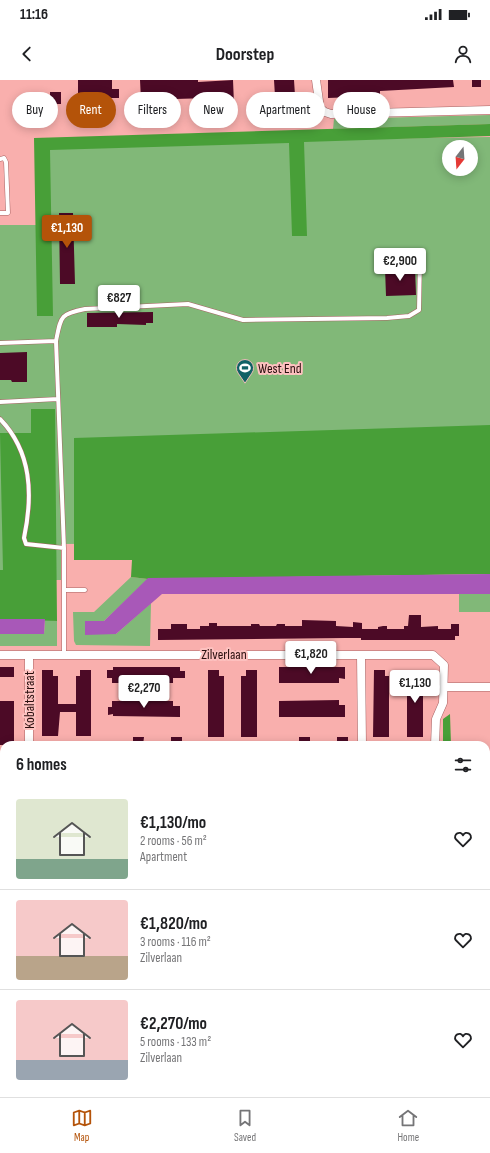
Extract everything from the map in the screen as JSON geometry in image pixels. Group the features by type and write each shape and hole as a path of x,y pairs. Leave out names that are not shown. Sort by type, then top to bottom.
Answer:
{"street":[{"path":"316,80 320,108 331,114 490,110"},
{"name":"Zilverlaan","path":"0,655 434,655 444,665 444,687"},
{"name":"Kobaltstraat","path":"29,655 29,741"},
{"path":"361,655 362,741"},
{"path":"435,741 436,718 443,703 444,687 490,687"}],"lane":[{"path":"0,159 4,158 6,162 8,213 0,213"},
{"path":"64,655 64,548 61,435 56,341 60,320 69,312 85,309 188,304 243,320 387,318 409,316 419,310 420,259 382,260"},
{"path":"0,343 56,341"},
{"path":"0,402 58,398"},
{"path":"0,418 23,454 27,469 30,503 24,538 26,544 64,548"},
{"path":"65,590 85,590"}],"green space":[{"path":"490,115 490,124 390,127 390,118"},
{"path":"490,124 490,136 304,142 307,236 292,236 289,143 50,150 53,316 37,316 34,138"},
{"path":"333,128 364,128 333,129"},
{"name":"West End","path":"490,137 490,541 61,544 61,580 0,580 0,225 50,225 49,144"},
{"path":"31,409 55,409 57,621 0,619 0,570 3,570 0,433 31,433"},
{"path":"490,425 490,574 148,579 131,577 132,560 74,560 74,438"},
{"path":"131,577 148,579 104,621 85,621 85,634 116,634 151,603 150,646 76,645 74,641 73,612 94,612"},
{"path":"459,594 490,594 490,612 459,612"},
{"path":"45,619 57,621 57,646 0,646 0,634 44,634"},
{"path":"450,714 451,741 443,741 443,719"}],"shaded area":[{"path":"490,574 490,594 162,594 116,634 85,635 85,621 104,621 148,578"},
{"path":"0,619 45,619 44,634 0,634"}],"building":[{"path":"78,80 112,80 112,89 119,89 119,98 116,98 116,92 78,92"},
{"path":"140,80 198,80 198,82 233,80 234,92 189,92 189,99 181,99 181,92 141,92"},
{"path":"274,80 294,80 295,92 275,92"},
{"path":"328,80 453,80 454,87 380,92 333,92 333,98 328,98"},
{"path":"472,80 481,80 481,87 472,87"},
{"path":"58,92 61,92 61,104 58,104"},
{"path":"59,213 73,213 75,284 60,284"},
{"path":"415,267 416,295 386,296 385,268"},
{"path":"153,312 153,323 146,323 146,325 117,324 117,327 87,327 87,313"},
{"path":"27,352 27,382 0,380 0,353"},
{"path":"409,615 421,615 421,627 438,626 438,629 451,629 451,624 459,624 459,636 455,636 455,640 361,640 361,638 345,638 158,640 158,629 171,629 171,624 187,624 187,629 200,629 200,626 209,626 209,623 217,623 217,626 251,626 251,624 259,624 260,626 276,626 277,624 285,624 285,626 302,626 302,620 336,621 336,626 353,627 353,622 362,623 362,629 378,629 378,627 387,626 387,629 404,629 404,626 408,626"},
{"path":"0,667 14,667 14,677 0,677"},
{"path":"113,667 180,667 180,671 185,671 185,678 173,678 173,683 112,683 112,678 107,678 107,670 113,670"},
{"path":"279,667 345,667 345,679 339,678 339,683 279,683"},
{"path":"42,670 53,670 53,676 58,676 58,704 76,704 76,676 80,676 80,670 91,670 91,736 76,736 76,712 60,712 58,736 42,736"},
{"path":"208,670 219,670 219,676 224,676 224,737 208,737"},
{"path":"246,670 257,670 257,737 241,737 241,676 246,676"},
{"path":"374,670 385,670 385,676 389,676 389,737 373,737"},
{"path":"412,670 423,670 423,737 407,737 407,676 412,676"},
{"path":"339,700 339,705 345,705 345,717 279,717 279,701"},
{"path":"0,701 14,701 14,741 0,741"},
{"path":"112,701 173,701 173,706 180,706 180,717 108,715 108,707 112,707"},
{"path":"133,737 144,737 144,741 133,741"},
{"path":"171,737 182,737 182,741 171,741"},
{"path":"299,737 310,737 310,741 299,741"},
{"path":"337,737 348,737 348,741 337,741"}],"place":[{"name":"West End","path":"245,383"}]}
